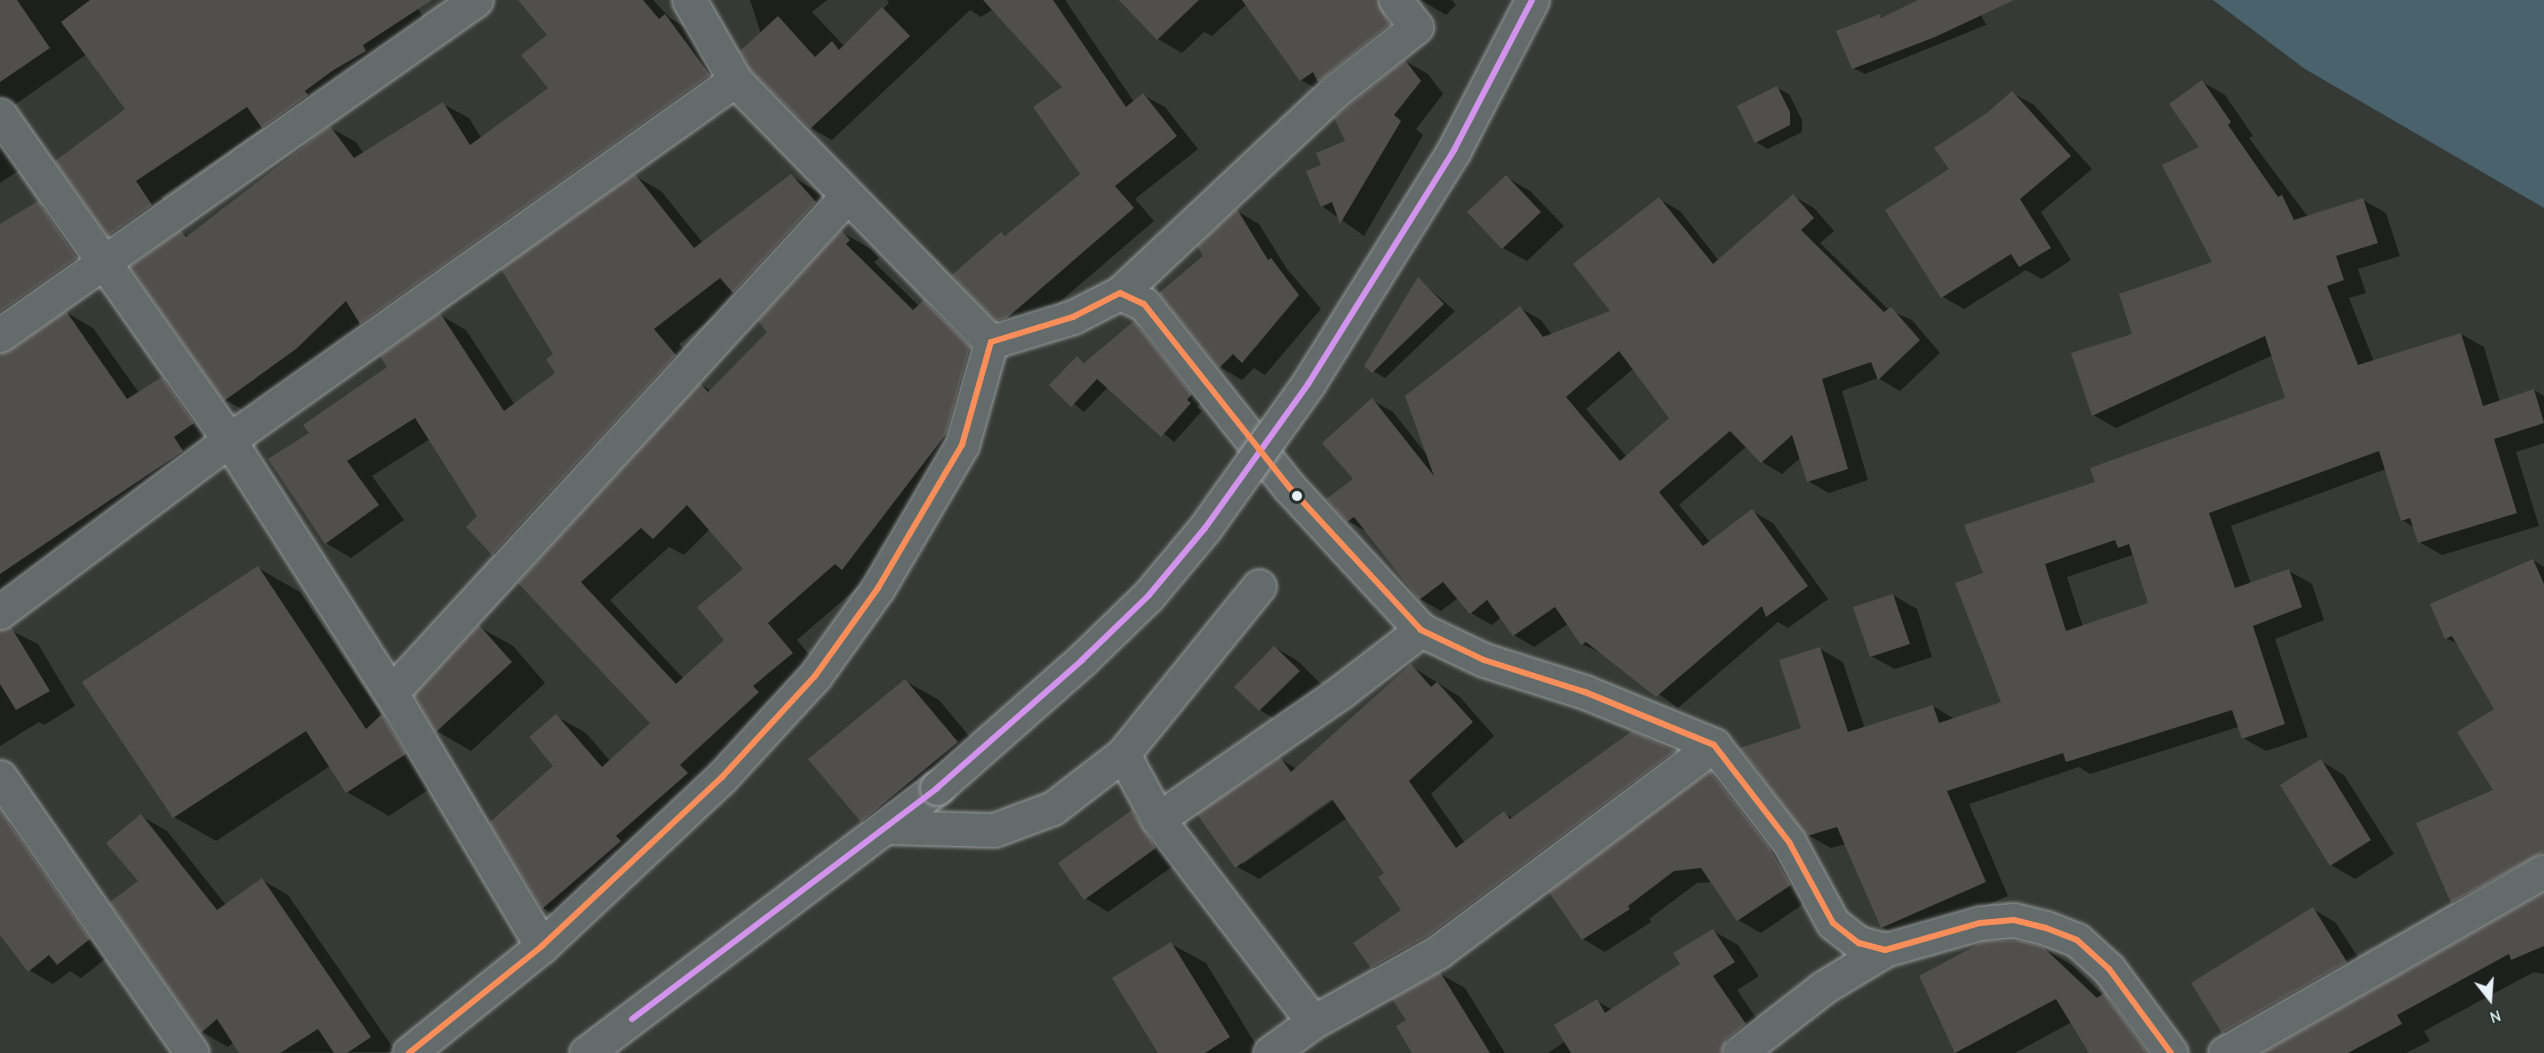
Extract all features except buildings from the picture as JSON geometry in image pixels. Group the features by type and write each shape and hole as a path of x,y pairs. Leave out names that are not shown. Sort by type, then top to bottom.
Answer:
{"street":[{"path":"0,335 476,0"},
{"path":"689,0 735,80 846,197 991,342"},
{"path":"991,342 1074,317 1120,293 1334,92 1416,27 1396,0"},
{"path":"586,1053 937,788 1082,660 1149,595 1205,528 1308,384 1428,190 1532,0"},
{"path":"0,612 229,440 735,80"},
{"path":"0,115 229,440 391,693 542,946"},
{"path":"391,693 846,197"},
{"path":"1120,293 1144,304 1290,488 1421,630 1484,660 1585,692 1714,745 1789,842 1833,923 1859,943 1885,950"},
{"path":"409,1053 542,946 722,777 815,676 878,588 962,445 991,342"},
{"path":"888,827 994,830 1053,808 1123,754 1259,586"},
{"path":"1158,819 1342,691 1421,630"},
{"path":"1270,1053 1313,1022 1438,952 1714,745"},
{"path":"1123,754 1158,819 1313,1022"},
{"path":"0,777 192,1053"},
{"path":"2225,1053 2544,871"},
{"path":"1739,1053 1824,987 1885,950 1980,923 2014,920 2046,927 2078,940 2109,969 2171,1053"}],"water":[{"path":"2213,0 2544,0 2544,208 2305,69"}],"transit line":[{"path":"632,1019 937,788 1082,660 1149,595 1205,528 1308,384 1454,150 1532,0"},
{"path":"409,1053 542,946 722,777 815,676 878,588 962,445 991,342 1073,317 1120,293 1144,304 1290,488 1421,630 1484,660 1585,692 1714,745 1789,842 1833,923 1859,943 1885,950 1980,923 2014,920 2046,928 2077,940 2109,969 2171,1053"}]}
